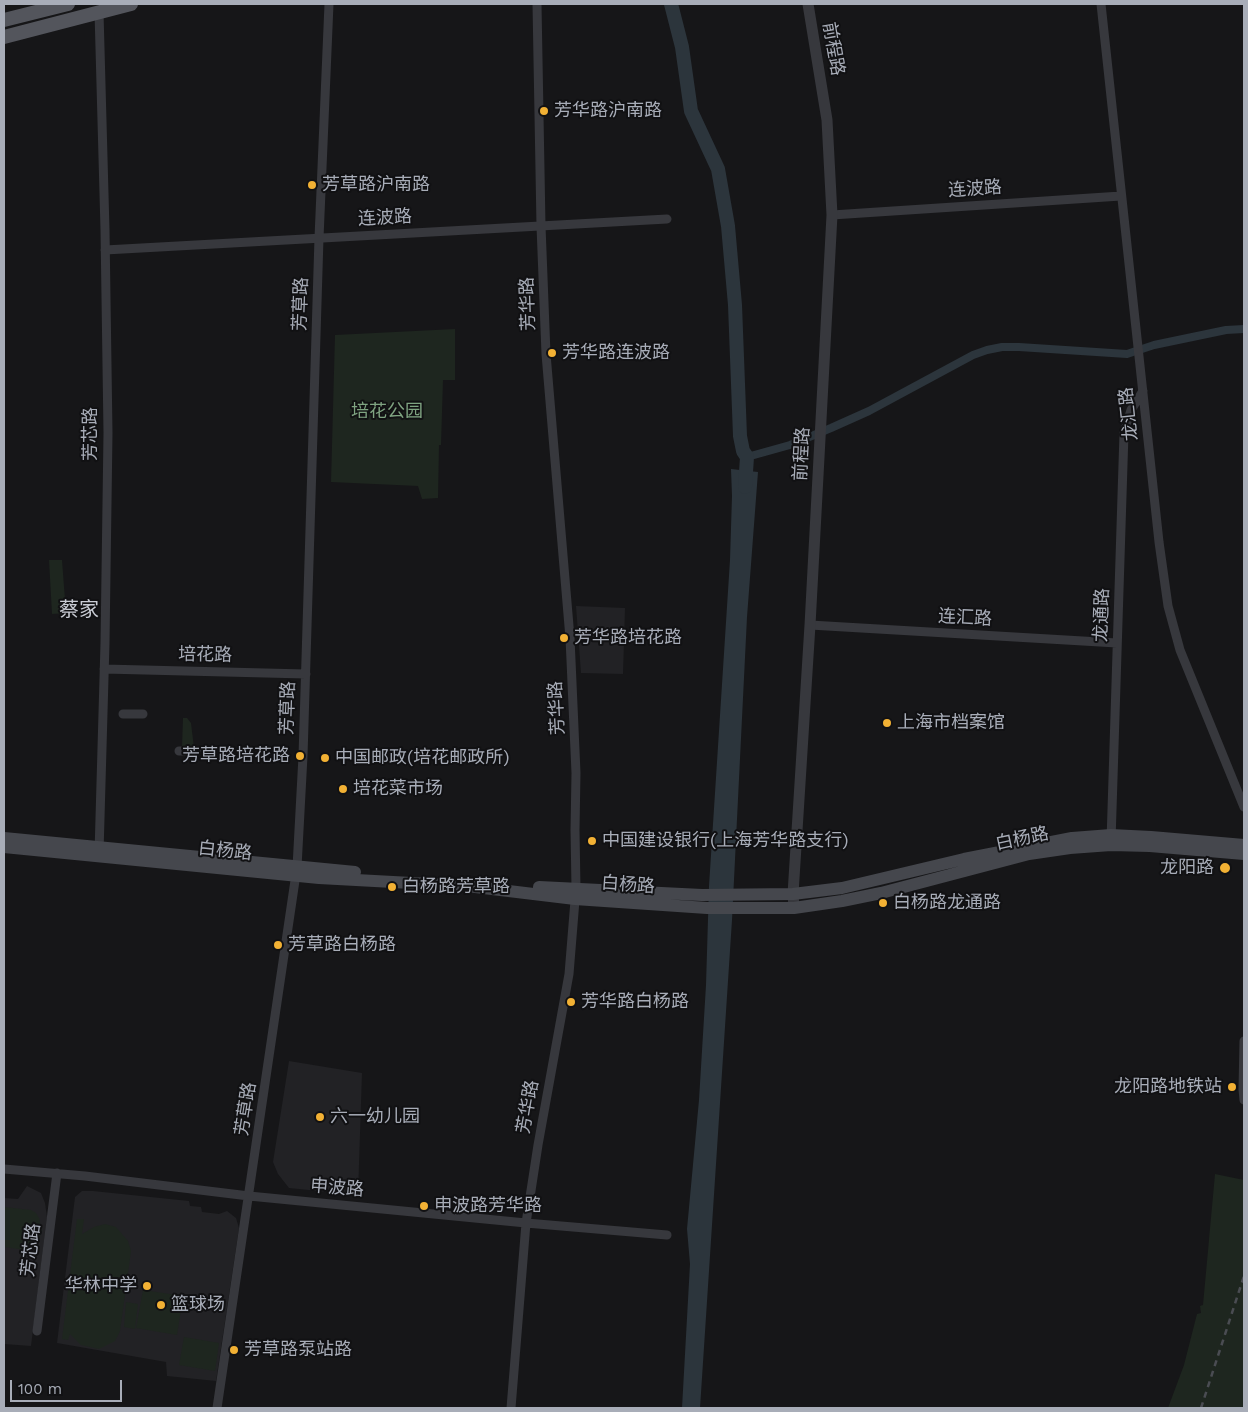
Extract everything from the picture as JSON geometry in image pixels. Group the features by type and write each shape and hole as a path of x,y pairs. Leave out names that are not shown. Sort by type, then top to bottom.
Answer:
{"main road":[{"path":"4,20 68,4"},
{"path":"4,37 131,4"},
{"name":"白杨路","path":"4,838 99,851 297,871 541,887 576,894 746,902 794,908 881,893 1029,854 1111,840 1150,837 1244,844"},
{"name":"白杨路","path":"746,902 842,888 1023,847 1072,838 1111,840 1150,846 1244,854"},
{"name":"白杨路","path":"4,847 99,851"}],"street":[{"name":"芳草路","path":"217,1408 297,871 306,674 319,238 329,4"},
{"name":"芳华路","path":"512,1408 526,1223 569,974 576,894 576,773 570,638 546,354 541,226 537,4"},
{"name":"前程路","path":"794,908 793,894 810,625 832,215 827,120 808,4"},
{"name":"龙汇路","path":"1100,4 1162,566 1170,618 1180,650 1244,807"},
{"name":"芳芯路","path":"99,12 108,443 99,851"},
{"name":"连波路","path":"832,215 1122,196"},
{"name":"连波路","path":"105,250 668,219"},
{"name":"龙通路","path":"1111,840 1124,433 1131,410 1143,390"},
{"name":"连汇路","path":"810,625 1117,643"},
{"name":"培花路","path":"104,669 306,674"},
{"path":"123,714 143,714"},
{"path":"178,751 197,751"},
{"path":"1244,1041 1242,1088 1244,1100"},
{"name":"申波路","path":"4,1169 57,1173 249,1196 667,1235"},
{"name":"芳芯路","path":"37,1331 57,1173"}],"shaded area":[{"path":"731,469 758,472 747,617 732,920 700,1408 682,1408 690,1264 687,1229 699,1100 706,985 709,886 730,560"},
{"path":"576,606 625,608 623,674 581,673"},
{"name":"六一幼儿园","path":"289,1061 362,1073 358,1195 289,1188 278,1174 273,1162"},
{"path":"27,1186 41,1193 47,1217 31,1346 4,1344 4,1198 18,1199"},
{"name":"华林中学","path":"82,1191 189,1201 190,1206 201,1207 202,1212 219,1214 227,1211 236,1218 239,1228 216,1381 167,1376 166,1362 57,1343 75,1197"}],"green space":[{"name":"培花公园","path":"455,329 455,380 443,380 438,498 422,499 418,486 331,482 335,335"},
{"path":"49,560 62,560 66,613 52,614"},
{"path":"183,718 187,718 191,723 194,748 182,747"},
{"path":"1215,1174 1244,1180 1244,1408 1168,1408 1184,1365 1197,1314 1201,1313 1200,1306 1203,1305"},
{"path":"4,1207 31,1210 36,1213 42,1231 37,1245 27,1250 4,1247"},
{"path":"77,1219 84,1219 82,1234 94,1227 105,1224 116,1227 128,1241 131,1251 120,1331 115,1341 99,1349 81,1345 70,1334 68,1340 62,1339"},
{"name":"篮球场","path":"143,1290 183,1296 177,1335 136,1328"},
{"path":"126,1302 138,1304 135,1329 124,1327"},
{"path":"184,1337 219,1343 215,1371 179,1365"}],"waterway":[{"path":"671,4 682,47 691,111 718,169 728,226 735,305 740,436 743,451 747,457 745,487"},
{"path":"747,457 790,445 831,428 869,411 973,355 987,350 1002,347 1019,347 1127,354 1154,345 1226,330 1244,329"}],"railway":[{"path":"1201,1408 1244,1276"}],"place":[{"name":"芳华路沪南路","path":"544,111"},
{"name":"芳草路沪南路","path":"312,185"},
{"name":"芳华路连波路","path":"552,353"},
{"name":"芳华路培花路","path":"564,638"},
{"name":"上海市档案馆","path":"887,723"},
{"name":"芳草路培花路","path":"300,756"},
{"name":"中国邮政(培花邮政所)","path":"325,758"},
{"name":"培花菜市场","path":"343,789"},
{"name":"中国建设银行(上海芳华路支行)","path":"592,841"},
{"name":"龙阳路","path":"1225,868"},
{"name":"白杨路芳草路","path":"392,887"},
{"name":"白杨路龙通路","path":"883,903"},
{"name":"芳草路白杨路","path":"278,945"},
{"name":"芳华路白杨路","path":"571,1002"},
{"name":"龙阳路地铁站","path":"1232,1087"},
{"name":"六一幼儿园","path":"320,1117"},
{"name":"申波路芳华路","path":"424,1206"},
{"name":"华林中学","path":"147,1286"},
{"name":"篮球场","path":"161,1305"},
{"name":"芳草路泵站路","path":"234,1350"}],"district":[{"name":"蔡家","path":"79,610"}]}
